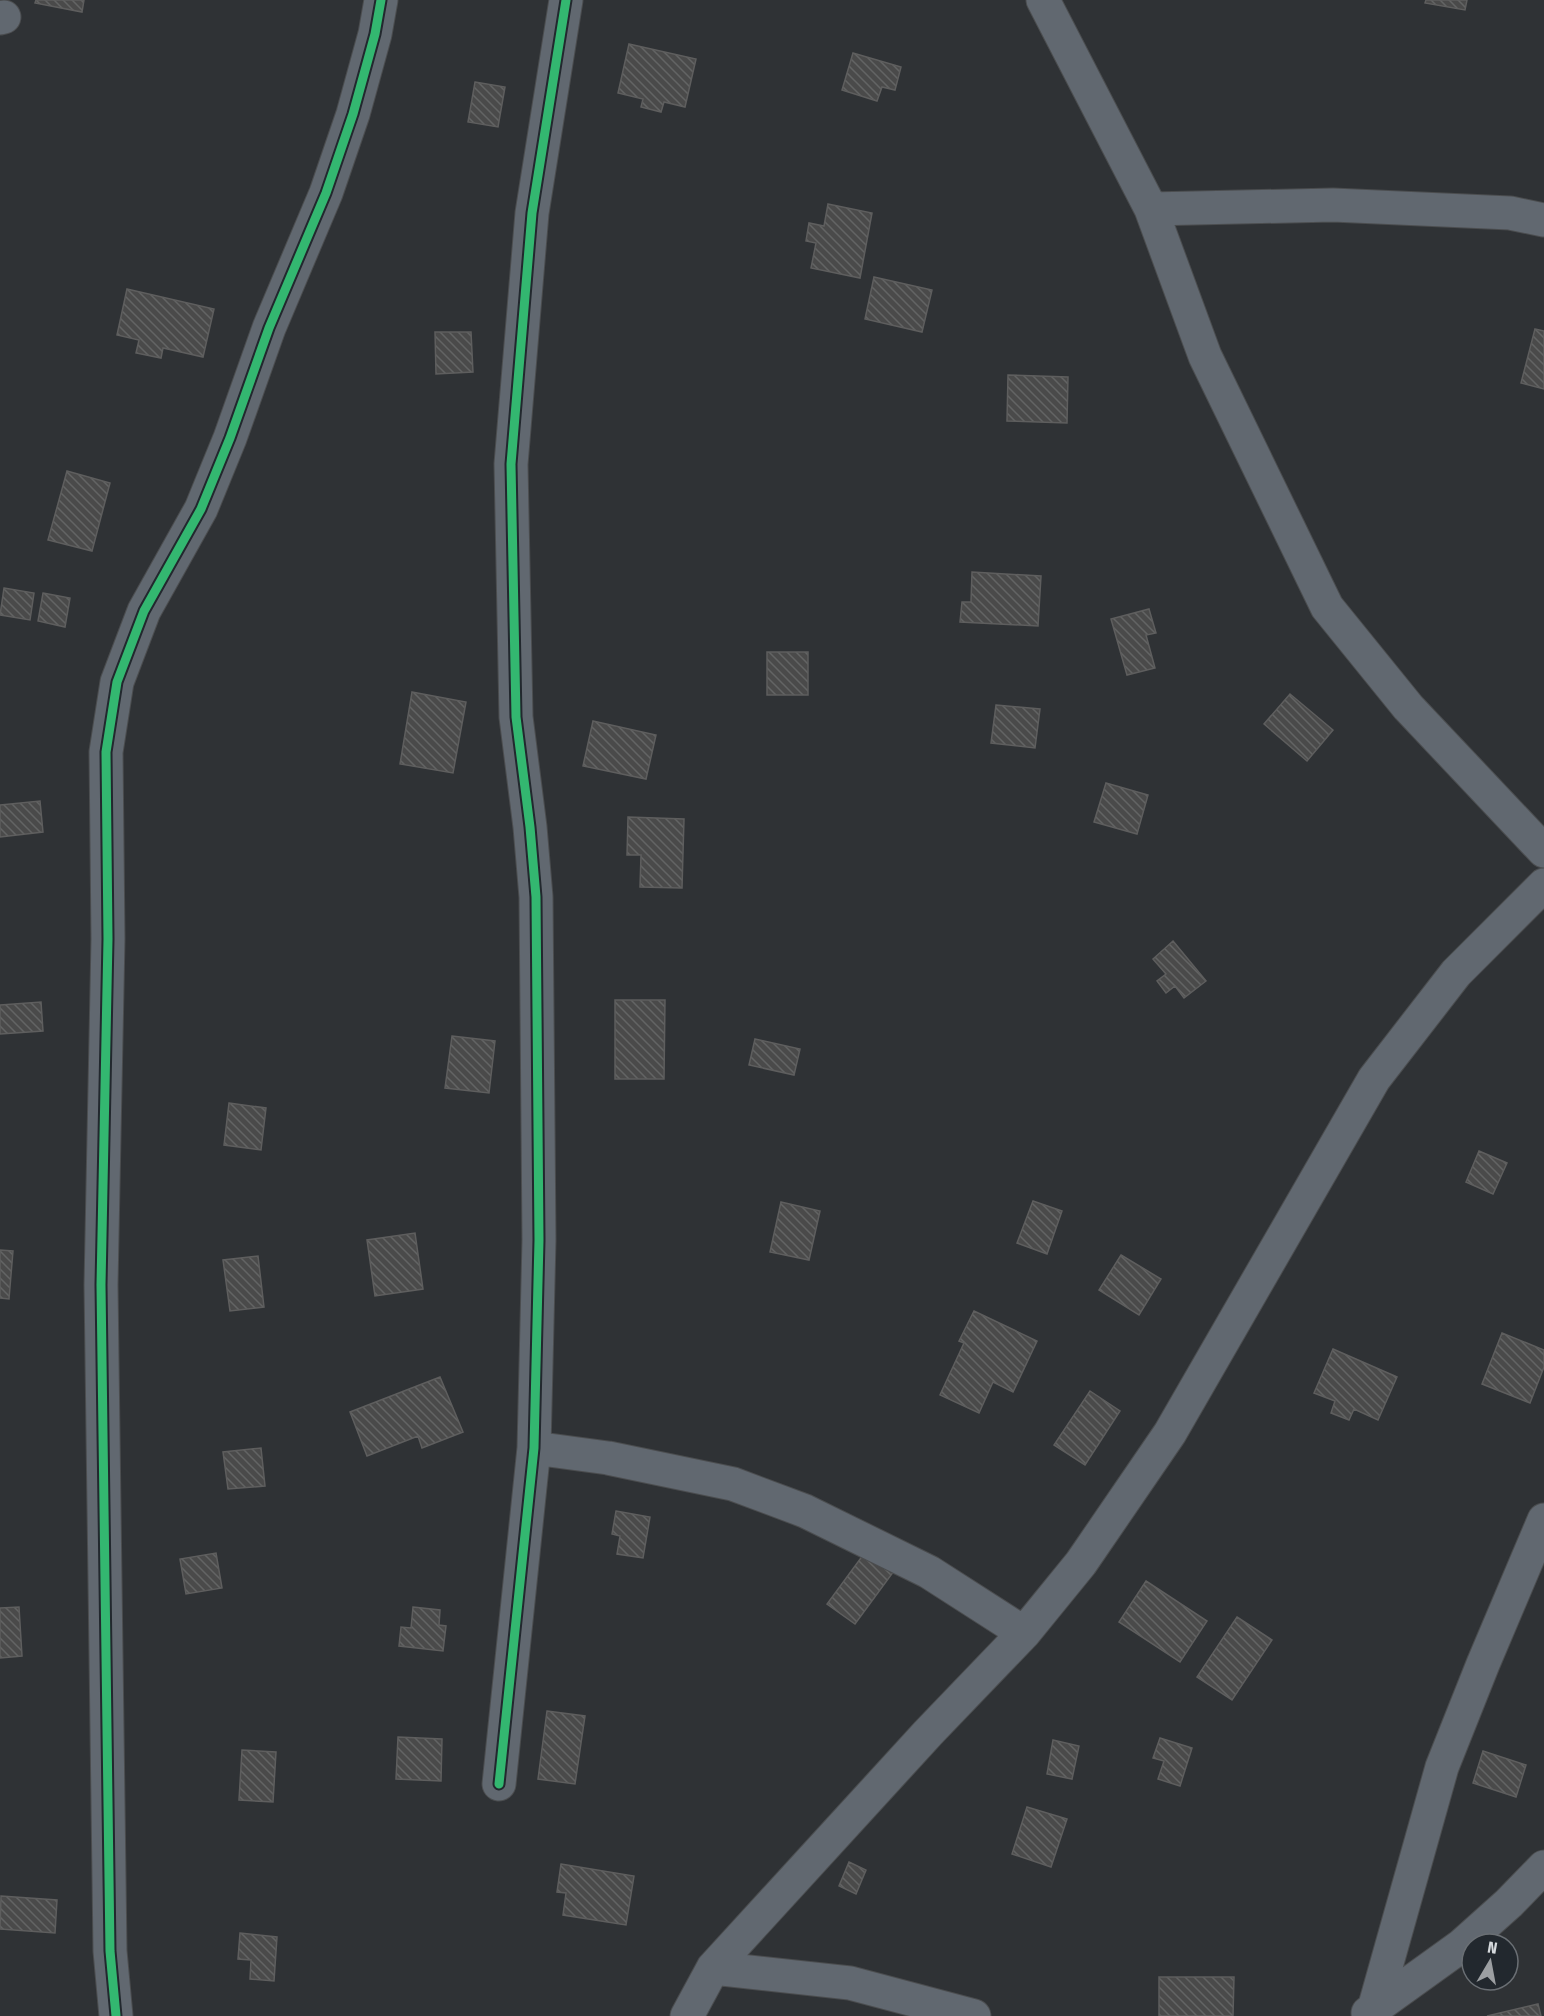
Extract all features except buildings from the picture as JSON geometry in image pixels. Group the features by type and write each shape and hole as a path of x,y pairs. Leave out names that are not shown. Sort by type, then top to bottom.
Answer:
{"street":[{"path":"116,2016 110,1951 101,1284 108,939 106,752 117,682 144,611 201,509 231,438 269,328 326,193 353,114 375,34 381,0"},
{"path":"499,1784 534,1448 539,1240 536,897 530,826 516,717 511,464 532,213 566,0"},
{"path":"1043,0 1150,209 1205,356 1327,607 1408,707 1544,851"},
{"path":"1150,209 1332,205 1510,213 1544,220"},
{"path":"687,2016 713,1968 928,1733 1024,1633 1081,1563 1170,1432 1374,1079 1456,973 1539,900"},
{"path":"534,1448 608,1458 733,1484 805,1511 929,1572 1024,1633"},
{"path":"1376,2010 1442,1767 1544,1520"},
{"path":"1376,2010 1461,1946 1509,1903 1544,1867"},
{"path":"713,1968 850,1983 974,2016"}],"cycle path":[{"path":"116,2016 110,1951 101,1285 108,939 106,752 117,682 144,611 201,509 230,438 269,328 326,193 353,114 375,34 381,0"},
{"path":"499,1784 534,1448 539,1240 536,897 516,717 511,464 532,213 566,0"}]}
